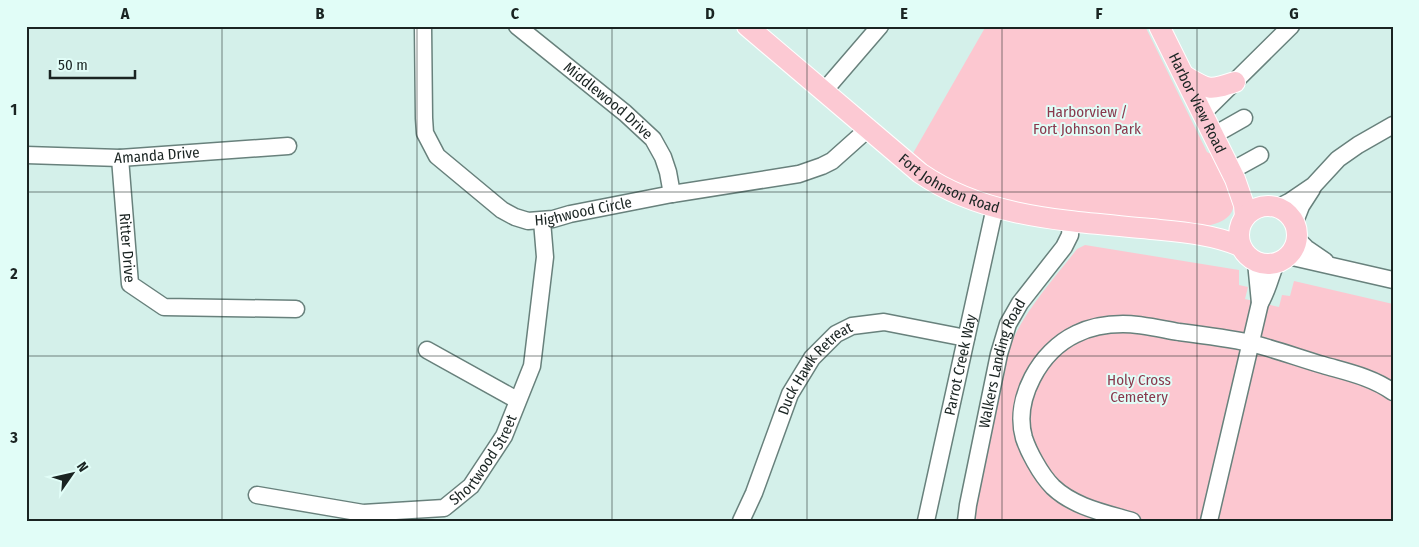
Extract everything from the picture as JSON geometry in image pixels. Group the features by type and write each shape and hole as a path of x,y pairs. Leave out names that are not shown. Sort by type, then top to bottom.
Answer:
{"main road":[{"name":"Fort Johnson Road","path":"747,26 920,173 935,184 951,192 995,208 1026,215 1197,234 1227,240 1240,246"},
{"name":"Harbor View Road","path":"1159,26 1204,113 1233,175 1244,205 1243,220"},
{"path":"1185,76 1204,87 1215,89 1235,82"},
{"name":"Harbor View Road","path":"1233,175 1251,197 1272,207"},
{"path":"1259,207 1272,207 1290,217 1289,245 1263,264 1250,258 1240,246 1239,230 1243,220 1259,207"},
{"name":"Fort Johnson Road","path":"1197,234 1233,227 1243,220"}],"street":[{"name":"Highwood Circle","path":"423,26 425,133 433,150 449,167 502,210 514,217 528,221 542,221 672,194 799,174 832,161 869,128"},
{"name":"Middlewood Drive","path":"518,26 653,139 663,157 672,194"},
{"path":"824,91 880,26"},
{"path":"1204,113 1291,26"},
{"path":"1214,134 1244,118"},
{"path":"1260,303 1267,292 1270,275 1289,245 1301,206 1314,185 1338,159 1393,125"},
{"name":"Amanda Drive","path":"26,155 120,158 288,146"},
{"path":"1233,175 1260,155"},
{"name":"Ritter Drive","path":"120,158 130,284 164,308 296,309"},
{"path":"1272,207 1289,202 1314,185"},
{"name":"Parrot Creek Way","path":"926,521 995,208"},
{"name":"Shortwood Street","path":"257,495 362,517 444,508 471,486 504,436 532,366 545,257 542,221"},
{"name":"Walkers Landing Road","path":"966,521 999,354 1008,324 1020,303 1064,247 1070,235 1071,221"},
{"path":"1289,245 1338,268 1393,280"},
{"path":"1209,521 1260,303 1256,262"},
{"name":"Duck Hawk Retreat","path":"740,521 754,493 790,394 812,358 836,334 852,326 884,322 966,338"},
{"path":"1132,521 1080,505 1053,487 1040,471 1024,438 1022,423 1024,406 1028,389 1038,368 1060,344 1075,334 1092,328 1125,324 1251,343 1365,377 1393,392"},
{"path":"427,350 517,400"}],"green space":[{"name":"Harborview / Fort Johnson Park","path":"986,26 1145,26 1207,152 1214,156 1218,162 1230,187 1233,196 1232,211 1222,221 1201,227 1070,214 996,200 936,174 912,155"},
{"name":"Holy Cross Cemetery","path":"1085,245 1239,270 1239,285 1248,287 1245,299 1279,307 1282,295 1290,296 1294,281 1393,304 1393,521 975,521 977,495 1009,348 1015,334 1040,296 1077,249"}]}
